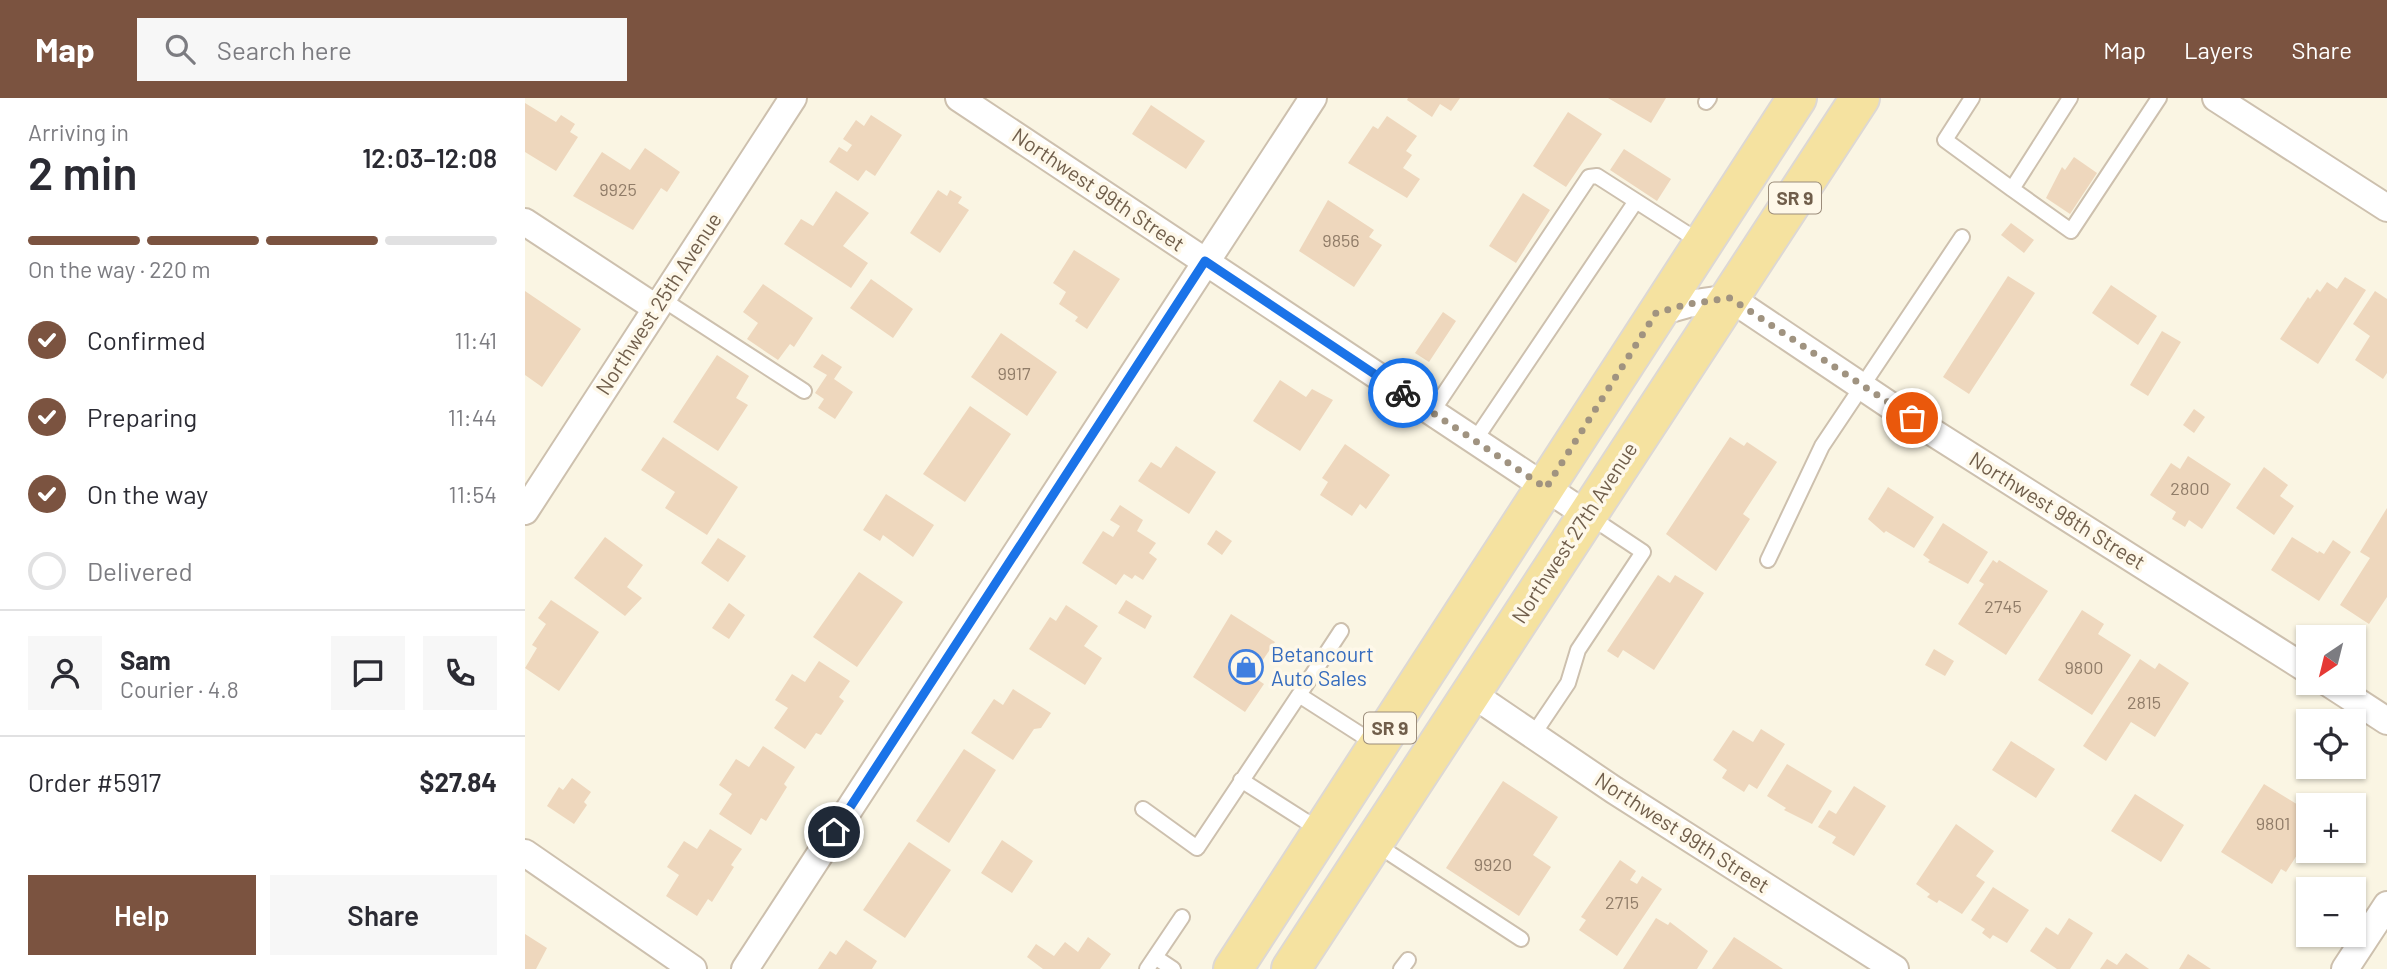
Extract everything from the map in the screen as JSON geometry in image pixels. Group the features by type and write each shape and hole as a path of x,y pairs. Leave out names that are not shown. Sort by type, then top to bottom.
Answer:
{"main road":[{"name":"Northwest 27th Avenue","path":"1291,969 1860,98"},
{"name":"SR 9","path":"1233,969 1546,488 1793,100"}],"street":[{"name":"Northwest 25th Avenue","path":"525,511 793,98"},
{"name":"Northwest 99th Street","path":"959,98 1587,515"},
{"path":"745,969 1313,98"},
{"path":"2216,98 2387,208"},
{"path":"525,222 659,304"},
{"path":"1656,313 1688,304 1730,298"},
{"name":"Northwest 98th Street","path":"1730,298 2296,662"},
{"name":"Northwest 99th Street","path":"1471,692 1895,969"},
{"path":"2348,695 2387,720"},
{"path":"525,852 693,969"},
{"path":"2345,969 2387,905"}],"lane":[{"path":"1972,98 1945,140 2071,231 2159,98"},
{"path":"2012,189 2070,98"},
{"path":"1432,412 1589,177 1600,177 1702,243"},
{"path":"1475,440 1636,201"},
{"path":"1768,560 1822,446 1962,237"},
{"path":"659,304 804,391"},
{"path":"1533,735 1568,683 1578,650 1643,552 1587,515"},
{"path":"1143,809 1197,848 1341,631"},
{"path":"1300,695 1378,746"},
{"path":"1241,780 1322,832"},
{"path":"1373,843 1521,939"},
{"path":"1173,969 1151,963 1182,917"}],"building":[{"path":"1460,98 1451,111 1440,104 1432,117 1407,100"},
{"path":"1608,98 1666,98 1651,123"},
{"path":"525,103 556,122 561,115 575,124 570,132 578,137 556,171 525,152"},
{"path":"1151,105 1205,141 1186,169 1132,134"},
{"path":"1568,112 1602,134 1566,187 1533,166"},
{"path":"871,115 902,135 875,176 866,170 858,181 829,162 839,147 847,152 852,145 843,139 856,120 864,126"},
{"path":"1387,116 1417,136 1406,151 1412,155 1403,168 1420,179 1407,198 1348,163 1373,126 1378,129"},
{"path":"645,148 680,172 667,192 661,188 633,230 573,196 602,152 630,170"},
{"path":"1624,149 1671,179 1657,201 1610,170"},
{"path":"2074,157 2097,173 2070,214 2046,198 2062,167 2065,170"},
{"path":"938,190 947,196 950,190 962,197 958,203 969,210 940,253 910,233"},
{"path":"836,191 869,213 843,246 868,263 851,288 784,244 801,219 813,226"},
{"path":"1523,193 1550,210 1516,263 1489,246"},
{"path":"1328,200 1374,230 1369,237 1382,245 1354,287 1299,251"},
{"path":"2011,223 2034,240 2024,253 2001,235"},
{"path":"1074,250 1120,279 1087,329 1075,321 1078,317 1059,304 1066,292 1053,283"},
{"path":"2008,276 2035,293 1969,394 1943,377"},
{"path":"2345,277 2366,290 2318,364 2280,339 2308,297 2310,299 2317,289 2320,292 2327,282 2337,289"},
{"path":"871,279 913,309 893,338 850,308"},
{"path":"763,284 813,318 794,347 790,344 778,360 747,339 758,323 743,312"},
{"path":"2111,285 2157,316 2138,345 2092,313"},
{"path":"525,291 581,329 542,387 525,375"},
{"path":"2375,291 2387,299 2387,373 2383,379 2355,360 2370,336 2353,324"},
{"path":"1443,312 1456,321 1429,362 1415,353"},
{"path":"2162,331 2181,342 2148,396 2130,385"},
{"path":"1001,333 1057,372 1027,416 971,377"},
{"path":"822,354 842,367 834,379 853,392 835,419 818,408 824,399 815,393 827,375 813,367"},
{"path":"717,355 749,376 736,398 748,405 718,451 673,422"},
{"path":"1280,380 1306,397 1312,389 1333,400 1300,451 1253,421"},
{"path":"970,406 1011,434 965,502 923,474"},
{"path":"2194,409 2205,417 2194,433 2183,425"},
{"path":"663,437 738,487 707,535 665,508 675,492 641,470"},
{"path":"1730,437 1744,446 1747,442 1777,462 1743,514 1750,519 1716,571 1666,534"},
{"path":"1345,444 1390,475 1366,509 1360,504 1352,516 1320,495 1328,482 1322,478"},
{"path":"1176,446 1216,472 1189,514 1138,481 1151,462 1161,468"},
{"path":"2188,456 2231,484 2202,529 2189,520 2185,527 2172,519 2176,512 2150,495 2171,463 2180,469"},
{"path":"2264,467 2288,485 2280,496 2294,506 2274,535 2236,508"},
{"path":"1888,487 1934,517 1914,548 1886,531 1884,533 1868,519"},
{"path":"886,494 934,525 913,557 883,535 880,541 863,530"},
{"path":"1120,505 1143,520 1137,531 1156,543 1149,553 1157,559 1143,580 1135,575 1132,579 1124,574 1116,585 1082,563 1103,531 1113,537 1120,526 1110,520"},
{"path":"2387,508 2387,597 2369,624 2340,605 2370,558 2360,552"},
{"path":"1943,523 1988,552 1968,584 1928,562 1930,560 1923,555"},
{"path":"1216,530 1232,541 1222,555 1207,544"},
{"path":"605,537 643,565 627,587 642,598 625,616 574,578"},
{"path":"2292,537 2318,553 2319,551 2324,554 2333,540 2351,552 2319,601 2271,570"},
{"path":"718,538 746,556 728,582 701,563"},
{"path":"1993,560 1997,563 1999,560 2048,591 2006,655 1958,624 1984,584 1979,581"},
{"path":"859,572 903,602 857,667 813,637"},
{"path":"1658,575 1670,583 1675,575 1704,593 1654,670 1623,650 1618,658 1607,651"},
{"path":"551,600 599,632 559,691 525,668 537,648 532,645 546,624 538,618"},
{"path":"1126,600 1152,616 1145,629 1118,613"},
{"path":"729,603 745,615 729,639 712,628"},
{"path":"1066,605 1098,626 1084,646 1102,658 1085,685 1029,649 1050,617 1056,621"},
{"path":"2082,610 2104,624 2098,634 2131,655 2092,715 2038,680"},
{"path":"1231,614 1275,642 1252,676 1264,684 1245,712 1193,677"},
{"path":"1934,649 1954,661 1945,676 1925,665"},
{"path":"2140,659 2155,669 2159,663 2189,683 2155,737 2131,722 2106,761 2083,746"},
{"path":"819,661 850,681 839,697 844,701 821,735 816,733 805,749 774,728 788,708 775,700 792,674 805,682"},
{"path":"1013,689 1051,713 1041,728 1034,729 1013,760 971,733 994,699 1003,705"},
{"path":"1761,729 1785,744 1757,789 1749,784 1744,792 1722,778 1727,770 1713,760 1733,730 1753,742"},
{"path":"2011,741 2055,769 2036,798 1992,770"},
{"path":"763,746 795,767 784,784 787,787 766,821 761,818 751,835 719,814 732,794 719,785 736,759 749,767"},
{"path":"964,749 996,770 949,843 916,821"},
{"path":"1787,764 1832,791 1812,824 1784,810 1786,808 1767,796"},
{"path":"572,778 591,792 584,802 587,805 574,824 547,806 559,787 563,790"},
{"path":"1503,781 1558,817 1533,855 1551,867 1519,916 1446,868"},
{"path":"2264,784 2296,804 2296,857 2286,872 2281,869 2272,884 2221,852"},
{"path":"1854,786 1886,806 1854,856 1832,843 1836,837 1818,827 1829,810 1836,814"},
{"path":"2135,794 2184,825 2161,862 2111,831"},
{"path":"1956,824 1994,851 1976,876 1985,882 1962,914 1939,900 1937,903 1927,897 1930,894 1916,884"},
{"path":"710,829 742,849 712,902 708,899 697,916 666,896 679,875 667,867 684,841 697,849"},
{"path":"1002,840 1033,861 1012,893 981,873"},
{"path":"909,842 951,870 905,938 863,910"},
{"path":"1620,860 1636,871 1630,880 1637,884 1642,876 1662,889 1617,956 1579,930 1586,920 1581,917"},
{"path":"1993,887 2029,910 2007,943 1993,935 1990,939 1982,933 1985,929 1971,920"},
{"path":"1656,918 1668,925 1670,922 1708,951 1697,969 1623,969"},
{"path":"2069,918 2093,933 2070,969 2057,969 2030,951 2046,927 2058,935"},
{"path":"525,934 547,948 536,969 525,969"},
{"path":"1088,937 1111,954 1100,969 1043,969 1027,957 1036,944 1054,956 1065,942 1078,952"},
{"path":"1734,937 1783,969 1712,969"},
{"path":"846,940 877,961 872,969 818,969 830,951 836,955"},
{"path":"2126,953 2149,969 2100,969 2107,959 2117,965"},
{"path":"2188,954 2211,969 2179,969"}],"way so far":[{"path":"1403,393 1546,488 1656,313 1688,304 1730,298 1912,418"}],"place":[{"name":"Betancourt Auto Sales","path":"1246,667"}],"route":[{"path":"834,832 1205,261 1403,393"}]}
